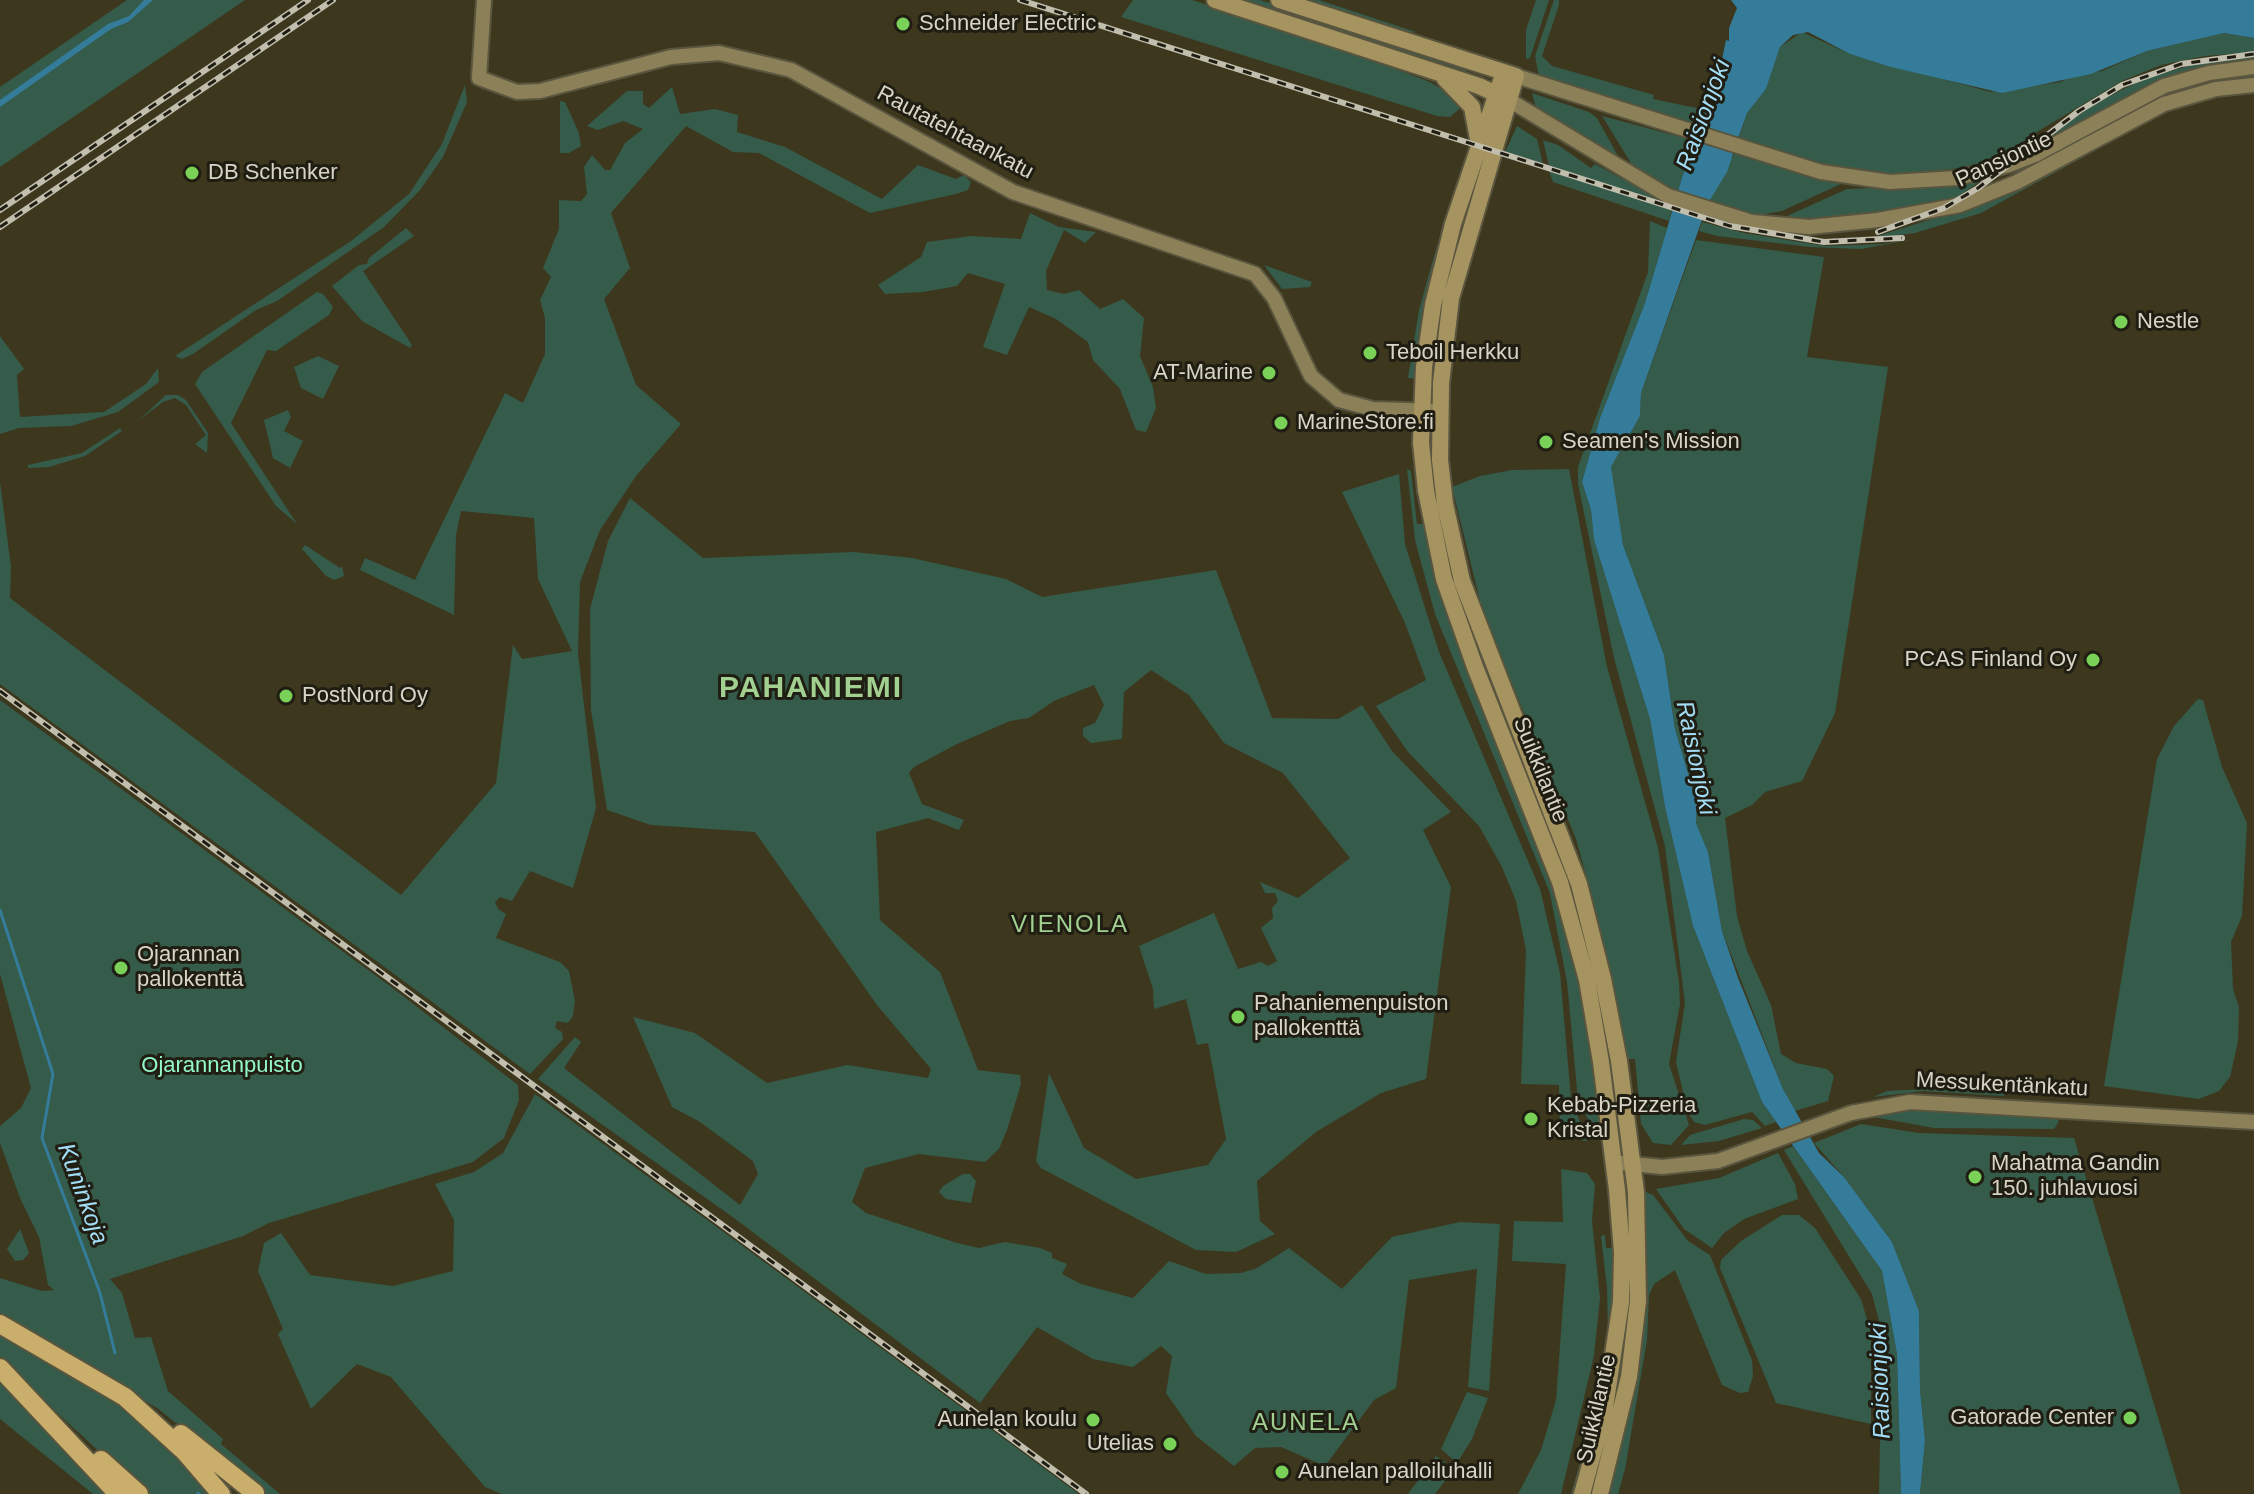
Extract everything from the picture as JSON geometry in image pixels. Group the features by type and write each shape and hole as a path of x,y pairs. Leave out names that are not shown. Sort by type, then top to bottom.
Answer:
{"highway":[{"path":"0,1324 125,1397 189,1440 256,1494"},
{"path":"0,1368 139,1494"},
{"path":"24,1391 118,1494"},
{"path":"125,1397 184,1451 221,1494"}],"main road":[{"path":"1215,0 1437,72 1503,97"},
{"path":"1279,0 1510,74"},
{"path":"1437,72 1472,107 1479,144"},
{"name":"Suikkilantie","path":"1510,74 1451,298 1440,411 1442,482 1462,581 1579,884 1613,1025 1632,1164 1639,1253 1634,1342 1600,1494"},
{"name":"Suikkilantie","path":"1503,97 1479,144 1449,239 1433,305 1422,411 1426,491 1444,579 1475,667 1560,882 1577,938 1601,1062 1622,1252 1620,1315 1604,1414 1582,1494"}],"street":[{"name":"Rautatehtaankatu","path":"484,0 479,78 505,89 528,92 693,55 719,53 779,66 817,83 1013,192 1246,269 1265,284 1306,368 1328,393 1362,407 1440,411"},
{"name":"Pansiontie","path":"1510,74 1821,172 1890,182 1957,178 2035,155 2164,86 2209,73 2254,67"},
{"name":"Pansiontie","path":"1503,97 1668,196 1763,224 1809,227 1952,207 2017,182 2164,104 2203,92 2254,85"},
{"name":"Messukentänkatu","path":"1614,1162 1662,1167 1708,1163 1882,1105 1936,1101 2254,1122"}],"green space":[{"path":"127,0 245,0 0,167 0,87"},
{"path":"1133,0 1192,0 1328,44 1430,82 1465,104 1450,117 1437,116 1121,17"},
{"path":"1230,0 1260,0 1467,67 1466,71"},
{"path":"1297,0 1319,0 1416,32 1398,32"},
{"path":"1536,0 1549,0 1530,58 1526,59 1526,30"},
{"path":"1554,0 1559,0 1559,5 1542,56 1552,66 1654,95 1653,99 1706,110 1701,126 1539,77 1535,56"},
{"path":"1802,32 1850,54 1991,92 2061,82 2071,76 2102,71 2147,51 2224,33 2254,38 2254,52 2205,56 2161,65 2122,81 2040,130 1997,161 1930,173 1894,174 1820,165 1739,139 1747,113 1766,89 1780,47"},
{"path":"2254,57 2254,61 2205,67 2157,81 2037,146 2095,103 2146,78 2206,61"},
{"path":"465,85 467,102 443,157 420,190 384,227 193,354 182,359 175,356 351,241 409,194 442,144"},
{"path":"672,87 680,114 715,109 738,115 737,132 785,147 882,199 918,165 956,179 964,175 971,182 968,190 956,194 870,213 759,153 733,152 686,126 611,213 630,268 604,299 636,385 681,424 636,476 600,530 580,582 578,653 596,808 573,888 530,871 512,901 500,897 495,902 498,909 506,914 496,938 560,962 569,971 575,1001 573,1016 568,1023 557,1021 555,1028 562,1032 563,1039 530,1074 0,684 0,482 11,567 10,598 401,895 496,783 513,645 522,659 572,651 538,579 534,518 461,511 456,535 454,615 360,570 365,558 415,580 505,393 523,403 545,354 545,318 540,300 551,277 543,268 559,229 559,200 581,201 587,194 584,167 592,155 605,170 610,170 625,143 643,129 623,121 598,130 587,126 627,91 643,91 643,104 649,108"},
{"path":"1532,93 1589,112 1597,118 1618,156 1536,108"},
{"path":"560,101 565,102 579,133 581,146 569,153 560,153"},
{"path":"1602,116 1696,141 1678,191 1665,188 1634,168"},
{"path":"1517,126 1537,139 1543,164 1505,152"},
{"path":"1543,140 1558,145 1591,168 1595,164 1669,204 1549,166"},
{"path":"2092,148 2096,150 1981,213 1915,233 1868,239 1999,198"},
{"path":"1734,154 1843,183 1782,211 1753,216 1708,203"},
{"path":"1549,171 1672,210 1669,221 1553,182"},
{"path":"1985,178 1955,199 1938,203 1827,220 1778,220 1847,189 1929,186"},
{"path":"1030,213 1059,227 1096,232 1085,243 1064,230 1046,271 1047,290 1064,294 1079,290 1100,309 1123,299 1144,318 1140,356 1153,387 1156,408 1146,432 1136,430 1120,389 1093,360 1088,342 1056,319 1029,307 1007,355 983,347 1005,284 968,273 957,286 923,292 885,294 878,285 921,257 927,242 971,236 1021,239"},
{"path":"1650,221 1667,228 1645,303 1600,418 1582,482 1591,510 1594,540 1650,719 1665,807 1693,926 1762,1102 1776,1122 1765,1126 1752,1112 1705,1125 1694,1122 1688,1112 1676,1062 1685,1003 1665,846 1614,658 1578,484 1578,467 1648,272"},
{"path":"1702,222 1744,233 1825,246 1883,244 1915,239 1861,249 1810,247 1717,236 1699,231"},
{"path":"406,228 414,236 363,271 412,345 410,348 362,321 332,286 359,265 367,264 369,258"},
{"path":"1696,240 1824,257 1807,357 1888,367 1835,713 1802,781 1765,792 1752,805 1725,818 1737,916 1747,951 1771,1005 1781,1054 1796,1063 1827,1069 1834,1076 1828,1101 1795,1111 1783,1089 1722,931 1708,852 1696,823 1697,804 1675,729 1664,655 1623,545 1613,489 1611,467 1640,416 1641,393"},
{"path":"1438,242 1419,379 1408,378 1419,310"},
{"path":"1264,265 1312,282 1310,287 1282,289"},
{"path":"317,292 323,294 333,307 329,315 276,351 267,350 231,423 297,524 276,506 195,384 202,372"},
{"path":"0,336 24,369 17,375 20,417 104,412 146,384 158,368 159,382 118,412 71,426 19,428 0,434"},
{"path":"318,356 339,366 323,399 301,388 294,367"},
{"path":"166,395 178,395 186,400 208,433 207,453 195,444 206,435 186,405 175,398 163,402 139,420"},
{"path":"288,410 291,417 284,431 303,441 290,468 273,458 264,420"},
{"path":"120,428 122,431 85,456 49,467 28,468 28,465 82,453"},
{"path":"1407,469 1411,471 1417,524 1423,524 1557,892 1581,982 1603,1126 1600,1129 1591,1125 1578,1100 1567,982 1550,893 1435,614 1415,540"},
{"path":"1569,469 1607,667 1658,848 1679,982 1680,1004 1669,1064 1689,1125 1671,1145 1653,1143 1641,1124 1635,1059 1628,1059 1597,915 1576,839 1483,613 1452,487 1480,476 1512,470"},
{"path":"1399,474 1405,544 1439,652 1540,889 1560,973 1571,1098 1587,1141 1560,1137 1559,1085 1521,1084 1526,950 1516,901 1502,867 1479,826 1408,752 1376,706 1426,680 1405,623 1342,492"},
{"path":"630,498 703,558 854,552 912,558 1006,579 1042,597 1216,570 1272,718 1338,719 1362,705 1392,751 1451,812 1423,830 1451,887 1426,1079 1381,1093 1316,1132 1257,1181 1260,1221 1275,1234 1236,1252 1196,1250 1041,1168 1036,1161 1049,1073 1084,1148 1136,1179 1208,1165 1226,1139 1208,1043 1197,1045 1186,999 1154,1009 1153,989 1139,946 1214,913 1238,969 1261,962 1268,966 1277,961 1261,928 1273,918 1272,908 1278,901 1275,893 1265,893 1260,882 1298,898 1350,858 1283,773 1224,743 1189,695 1151,670 1124,692 1122,739 1091,743 1083,736 1083,728 1095,723 1104,705 1094,685 1054,701 1029,718 1010,721 957,744 914,767 909,773 922,804 964,820 959,830 928,818 876,832 880,920 940,972 978,1070 1020,1075 1021,1084 999,1149 985,1162 919,1154 865,1168 852,1202 866,1213 957,1243 979,1248 1005,1242 1040,1248 1052,1253 1052,1258 1067,1264 1062,1274 1081,1284 1133,1298 1169,1261 1206,1274 1241,1273 1257,1268 1289,1248 1342,1289 1392,1237 1460,1222 1500,1224 1489,1391 1468,1387 1477,1269 1409,1280 1396,1388 1374,1400 1325,1466 1281,1447 1255,1448 1234,1466 1196,1436 1166,1393 1172,1356 1161,1346 1133,1367 1093,1359 1037,1327 980,1403 734,1218 538,1079 575,1037 581,1042 564,1068 740,1205 758,1174 753,1161 700,1122 672,1107 633,1017 695,1033 767,1083 847,1065 928,1078 931,1069 877,1005 755,832 651,825 607,810 591,710 590,609 608,541"},
{"path":"1438,509 1471,628 1582,914 1612,1055 1609,1055 1590,970 1453,590"},
{"path":"305,545 340,568 342,566 344,576 334,580 326,576 302,549"},
{"path":"2198,699 2203,700 2222,767 2247,823 2242,916 2231,942 2233,989 2239,1007 2238,1041 2230,1077 2219,1091 2199,1099 2104,1086 2157,759 2174,726"},
{"name":"Ojarannanpuisto","path":"0,700 394,989 518,1085 519,1100 504,1138 473,1162 269,1223 243,1236 110,1279 122,1293 135,1338 151,1337 168,1391 223,1439 221,1444 280,1494 266,1494 157,1408 0,1315 0,1278 42,1291 54,1290 48,1285 39,1237 20,1198 0,1143 0,1126 21,1108 31,1088 0,974"},
{"path":"1928,1089 2004,1093 2004,1096 1923,1091 1873,1097 1887,1091"},
{"path":"535,1094 1079,1494 502,1494 485,1487 391,1377 357,1364 311,1409 278,1334 283,1329 258,1271 264,1243 281,1233 310,1275 393,1286 453,1271 454,1220 435,1184 474,1172 503,1153"},
{"path":"1896,1108 2059,1114 2054,1129 1934,1128 1868,1116"},
{"path":"1744,1119 1753,1120 1762,1128 1719,1141 1681,1145 1690,1135"},
{"path":"1861,1124 1919,1133 2074,1138 2181,1494 1920,1494 1925,1439 1920,1390 1919,1311 1892,1242 1844,1177 1814,1143"},
{"path":"1793,1146 1882,1271 1897,1354 1901,1494 1879,1494 1882,1333 1872,1294 1784,1150"},
{"path":"1778,1153 1795,1184 1798,1199 1744,1219 1724,1233 1712,1248 1684,1229 1656,1189 1719,1178"},
{"path":"1561,1169 1587,1173 1595,1184 1592,1221 1600,1298 1594,1356 1561,1494 1518,1494 1541,1450 1556,1400 1566,1264 1512,1261 1514,1221 1563,1222"},
{"path":"963,1174 970,1174 976,1181 971,1203 946,1199 939,1192 943,1186"},
{"path":"1641,1190 1653,1195 1688,1241 1710,1255 1752,1360 1753,1376 1748,1392 1740,1393 1722,1385 1675,1270 1654,1284 1649,1295 1647,1340 1625,1469 1618,1494 1608,1494 1643,1330 1647,1257"},
{"path":"1782,1215 1799,1215 1815,1228 1861,1299 1871,1333 1871,1424 1776,1403 1720,1268 1721,1260 1741,1241"},
{"path":"20,1229 29,1253 23,1260 15,1261 7,1249"},
{"path":"1605,1235 1606,1248 1612,1248 1617,1270 1609,1360 1577,1494 1571,1494 1589,1432 1608,1335 1601,1236"},
{"path":"0,1330 143,1418 216,1494 145,1494 0,1360"},
{"path":"0,1378 108,1494 93,1494 0,1419"},
{"path":"1467,1392 1488,1398 1472,1439 1457,1463 1441,1449"},
{"path":"1436,1456 1454,1469 1435,1494 1408,1494"}],"water":[{"path":"144,0 153,0 128,22 111,29 0,107 0,100 108,24 129,16"},
{"path":"1731,0 2254,0 2254,38 2224,33 2147,51 2091,74 2002,93 1891,67 1850,54 1808,32 1793,35 1780,47 1766,89 1747,113 1727,172 1708,203 1641,393 1640,416 1611,467 1623,545 1664,655 1675,729 1697,804 1696,823 1708,852 1722,931 1738,978 1783,1089 1819,1153 1844,1177 1892,1242 1919,1311 1920,1390 1925,1440 1920,1494 1901,1494 1897,1354 1882,1271 1762,1102 1693,926 1665,807 1650,719 1594,540 1591,510 1582,482 1600,418 1645,303 1682,178 1706,110 1712,108 1726,40 1729,41 1729,28 1737,8"}],"waterway":[{"name":"Kuninkoja","path":"0,910 53,1074 42,1138 100,1293 115,1353"}],"railway":[{"path":"0,210 308,0"},
{"path":"0,227 333,0"},
{"path":"1020,0 1730,226 1824,242 1902,238"},
{"path":"1878,232 1944,208 1978,188 2079,111 2122,85 2181,64 2254,54"},
{"path":"0,691 1086,1494"}],"place":[{"name":"Schneider Electric","path":"903,24"},
{"name":"DB Schenker","path":"192,173"},
{"name":"Nestle","path":"2121,322"},
{"name":"Teboil Herkku","path":"1370,353"},
{"name":"AT-Marine","path":"1269,373"},
{"name":"MarineStore.fi","path":"1281,423"},
{"name":"Seamen's Mission","path":"1546,442"},
{"name":"PCAS Finland Oy","path":"2093,660"},
{"name":"PostNord Oy","path":"286,696"},
{"name":"Ojarannan pallokenttä","path":"121,968"},
{"name":"Pahaniemenpuiston pallokenttä","path":"1238,1017"},
{"name":"Kebab-Pizzeria Kristal","path":"1531,1119"},
{"name":"Mahatma Gandin 150. juhlavuosi","path":"1975,1177"},
{"name":"Gatorade Center","path":"2130,1418"},
{"name":"Aunelan koulu","path":"1093,1420"},
{"name":"Utelias","path":"1170,1444"},
{"name":"Aunelan palloiluhalli","path":"1282,1472"}],"district":[{"name":"PAHANIEMI","path":"811,689"},
{"name":"VIENOLA","path":"1070,925"},
{"name":"AUNELA","path":"1306,1423"}],"water label":[{"name":"Raisionjoki","path":"1704,115"},
{"name":"Raisionjoki","path":"1695,758"},
{"name":"Raisionjoki","path":"1881,1381"}]}
